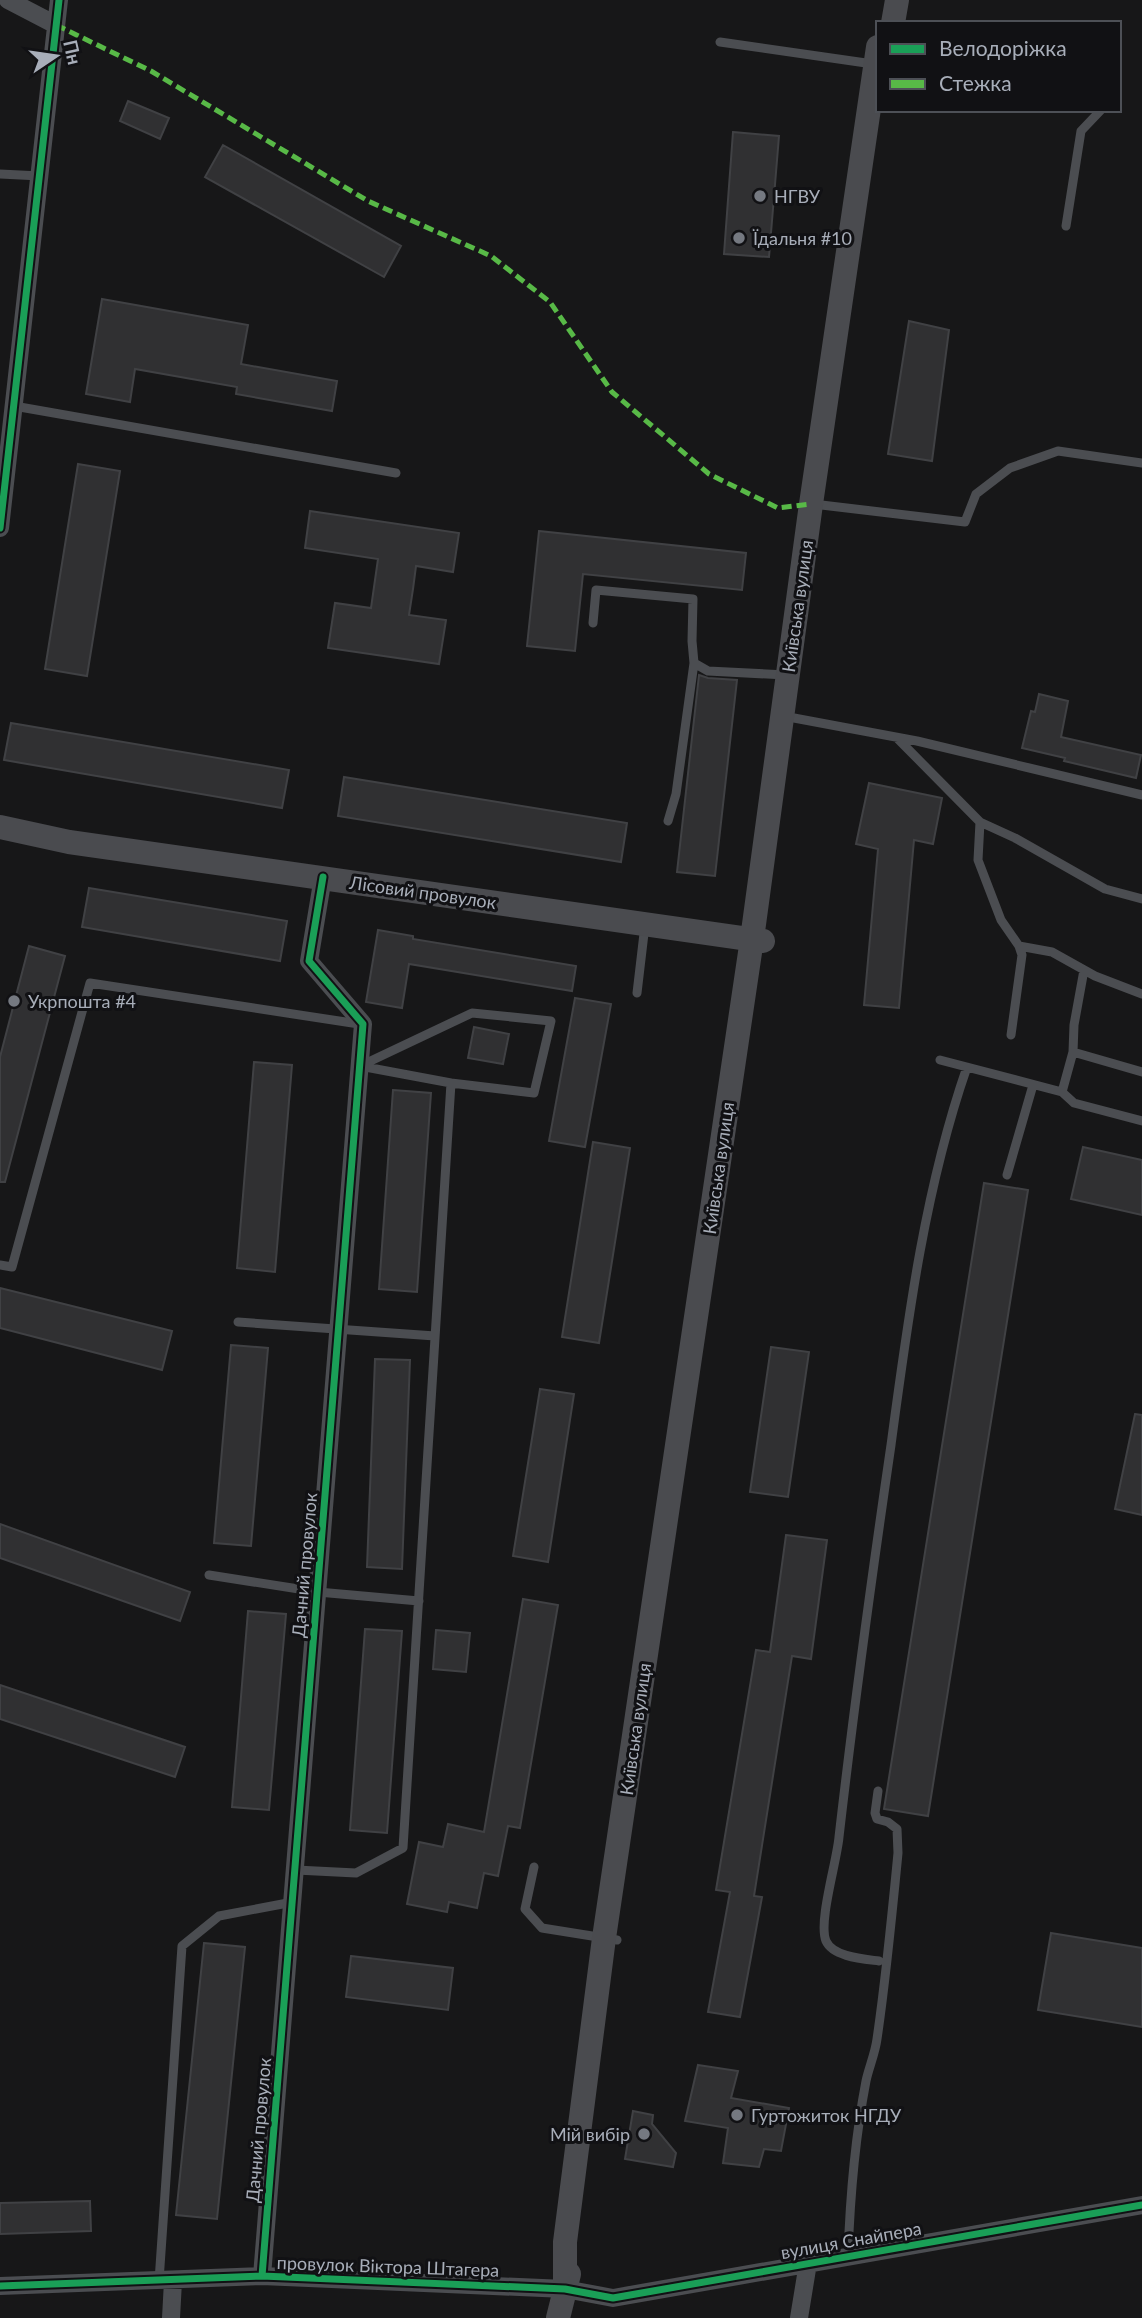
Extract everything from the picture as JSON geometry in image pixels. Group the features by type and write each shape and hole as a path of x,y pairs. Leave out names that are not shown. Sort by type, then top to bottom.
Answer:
{"main road":[{"path":"881,21 885,0"},
{"path":"893,21 897,0"},
{"name":"Київська вулиця","path":"558,2318 577,2244 610,1939 757,940 794,718 816,504 876,56"},
{"name":"Київська вулиця","path":"757,940 787,675 880,112"},
{"name":"Лісовий провулок","path":"0,827 69,842 757,940"}],"street":[{"path":"8,0 57,25"},
{"path":"0,528 4,465 59,0"},
{"path":"323,877 309,961 363,1024"},
{"name":"Дачний провулок","path":"262,2276 363,1024"},
{"name":"вулиця Снайпера","path":"565,2289 613,2298 1142,2205"},
{"path":"799,2318 808,2263"},
{"name":"провулок Віктора Штагера","path":"0,2286 262,2276 565,2289"},
{"path":"166,2281 170,2318"}],"lane":[{"path":"720,43 876,56"},
{"path":"1066,226 1081,131 1099,112"},
{"path":"0,174 40,176"},
{"path":"13,406 396,472"},
{"path":"816,504 965,522 976,494 1010,468 1058,451 1142,463"},
{"path":"593,623 596,590 693,599 694,663 676,794 668,821"},
{"path":"694,663 708,671 787,675"},
{"path":"794,718 896,737 1142,795"},
{"path":"896,737 980,822 1105,889 1142,899"},
{"path":"980,822 978,860 1001,920 1022,955 1011,1035"},
{"path":"637,993 645,924"},
{"path":"1019,946 1052,952 1084,970 1142,994"},
{"path":"1062,1092 1073,1052 1074,1025 1084,970"},
{"path":"0,1265 12,1268 90,983 363,1024"},
{"path":"472,1013 551,1021 534,1093 451,1083 360,1066 472,1013"},
{"path":"1073,1052 1142,1072"},
{"path":"940,1060 1062,1092 1074,1103 1142,1121"},
{"path":"879,1961 842,1953 830,1947 825,1939 824,1924 838,1850 859,1666 905,1342 935,1186 967,1067"},
{"path":"296,1870 356,1873 403,1848 451,1083"},
{"path":"1007,1175 1033,1085"},
{"path":"238,1322 435,1336"},
{"path":"209,1575 318,1592 419,1601"},
{"path":"848,2256 849,2213 859,2129 866,2078 874,2055 884,1996 898,1853 897,1829 888,1822 877,1819 875,1813 878,1791"},
{"path":"534,1867 525,1909 542,1928 610,1939"},
{"path":"166,2281 182,1946 219,1916 293,1902"}],"building":[{"path":"128,101 169,118 160,139 120,121"},
{"path":"733,132 779,136 769,257 724,254"},
{"path":"223,145 401,246 384,277 205,177"},
{"path":"102,299 248,325 241,364 337,381 332,411 236,394 237,387 135,369 130,402 86,394"},
{"path":"909,321 949,330 932,461 888,454"},
{"path":"78,464 120,471 87,676 45,669"},
{"path":"310,511 459,533 453,572 416,566 409,615 446,620 439,664 328,648 335,603 371,608 378,559 305,548"},
{"path":"539,531 746,553 742,590 583,574 575,651 527,646"},
{"path":"699,675 737,680 715,876 677,872"},
{"path":"1039,694 1068,701 1061,737 1141,755 1136,778 1022,748 1031,711 1035,712"},
{"path":"11,723 289,770 282,808 4,760"},
{"path":"344,777 627,823 621,862 338,816"},
{"path":"869,783 942,798 933,844 914,840 899,1008 864,1005 878,849 856,844"},
{"path":"89,888 287,921 280,961 82,927"},
{"path":"378,930 413,936 413,939 576,966 572,991 409,964 402,1008 366,1002"},
{"path":"29,946 65,956 5,1182 0,1182 0,1057"},
{"path":"575,998 611,1004 585,1147 549,1141"},
{"path":"474,1027 509,1034 503,1064 468,1058"},
{"path":"254,1062 292,1065 275,1272 237,1268"},
{"path":"393,1090 431,1093 417,1292 379,1289"},
{"path":"593,1142 630,1148 599,1343 562,1337"},
{"path":"1083,1147 1142,1160 1142,1215 1071,1199"},
{"path":"984,1183 1028,1190 928,1816 884,1809"},
{"path":"0,1288 172,1331 162,1370 0,1328"},
{"path":"231,1345 268,1348 251,1546 214,1543"},
{"path":"771,1347 809,1352 788,1497 750,1492"},
{"path":"375,1359 410,1360 402,1569 367,1567"},
{"path":"540,1389 574,1394 548,1562 513,1556"},
{"path":"1135,1414 1142,1415 1142,1515 1115,1509"},
{"path":"0,1524 190,1592 180,1621 0,1558"},
{"path":"786,1535 827,1540 811,1659 792,1656 754,1896 762,1897 740,2017 708,2012 730,1892 716,1890 756,1650 770,1652"},
{"path":"523,1599 558,1605 520,1828 508,1826 498,1876 484,1873 477,1908 449,1902 447,1912 407,1904 419,1842 443,1847 448,1824 484,1832"},
{"path":"248,1611 286,1614 269,1810 232,1807"},
{"path":"365,1629 402,1631 387,1833 350,1830"},
{"path":"436,1630 470,1633 466,1672 433,1669"},
{"path":"0,1685 185,1747 175,1777 0,1719"},
{"path":"1051,1933 1142,1948 1142,2027 1038,2010"},
{"path":"204,1943 245,1947 217,2219 176,2215"},
{"path":"351,1956 453,1968 448,2010 346,1997"},
{"name":"Гуртожиток НГДУ","path":"698,2065 738,2071 731,2098 789,2108 781,2151 764,2149 759,2167 723,2163 728,2128 685,2121"},
{"name":"Мій вибір","path":"633,2111 653,2115 652,2124 676,2153 673,2167 625,2159"},
{"path":"90,2201 91,2231 0,2234 0,2203"}],"marked path":[{"path":"56,25 151,71 368,201 491,256 550,302 612,392 709,474 778,508 811,504"}],"cycle path":[{"path":"0,528 59,0"},
{"path":"262,2276 363,1024 309,961 323,877"},
{"path":"0,2286 262,2276 565,2289 613,2298 1142,2205"}],"place":[{"name":"НГВУ","path":"760,196"},
{"name":"Їдальня #10","path":"739,238"},
{"name":"Укрпошта #4","path":"14,1001"},
{"name":"Гуртожиток НГДУ","path":"737,2115"},
{"name":"Мій вибір","path":"644,2134"}]}
